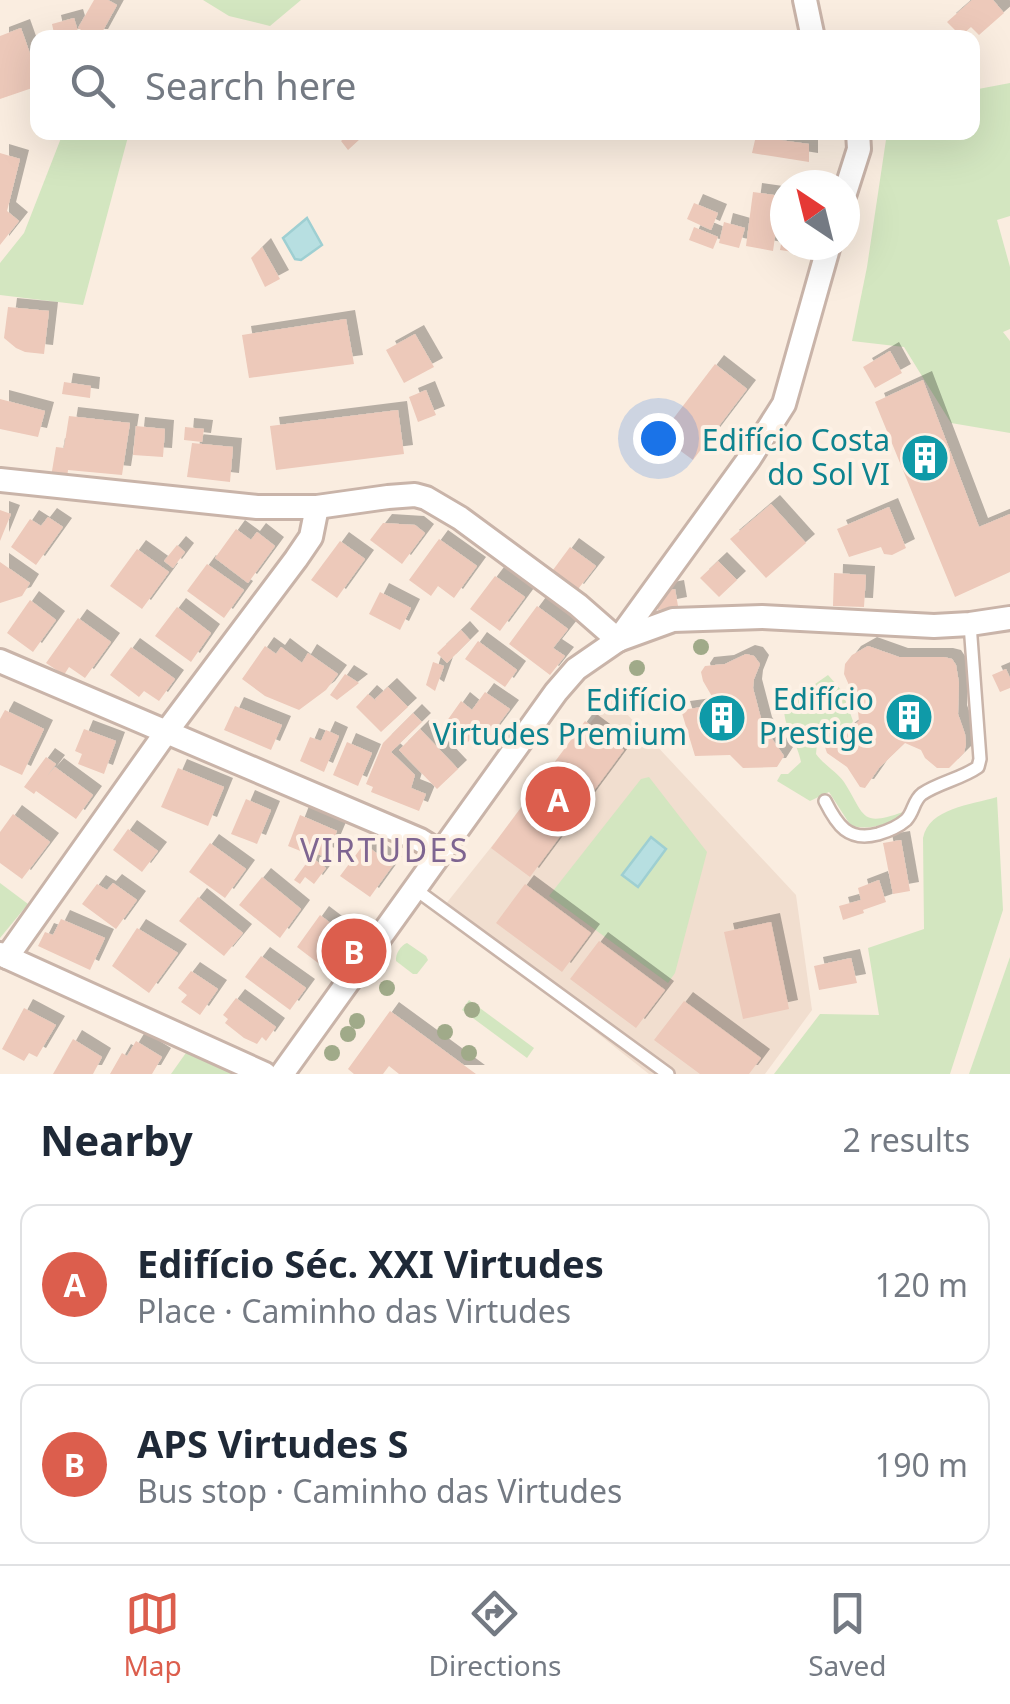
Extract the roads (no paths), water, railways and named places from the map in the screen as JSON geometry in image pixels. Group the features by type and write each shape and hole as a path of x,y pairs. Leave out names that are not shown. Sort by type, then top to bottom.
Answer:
{"street":[{"path":"805,0 812,30"},
{"path":"852,170 858,140"},
{"path":"618,640 749,459 784,404 825,260"},
{"path":"0,480 258,507 317,507 415,496 436,502 578,605 618,640"},
{"path":"265,1074 3,956 310,538 317,507"},
{"path":"282,1074 556,692 576,669 618,640 674,620 762,617 934,626 1010,618"},
{"path":"0,661 420,840 442,853"}],"lane":[{"path":"826,800 843,829 858,836 874,835 896,828 920,796 978,766 970,624"},
{"path":"416,889 668,1074"}],"water":[{"path":"307,218 322,245 301,260 295,259 283,238"},
{"path":"651,837 666,849 638,887 622,875"}],"place":[{"name":"Edifício Costa do Sol VI","path":"925,458"},
{"name":"Edifício Prestige","path":"909,717"},
{"name":"Edifício Virtudes Premium","path":"722,718"},
{"name":"Edifício Séc. XXI Virtudes","path":"558,799"},
{"name":"APS Virtudes S","path":"354,951"}],"district":[{"name":"VIRTUDES","path":"385,851"}]}
